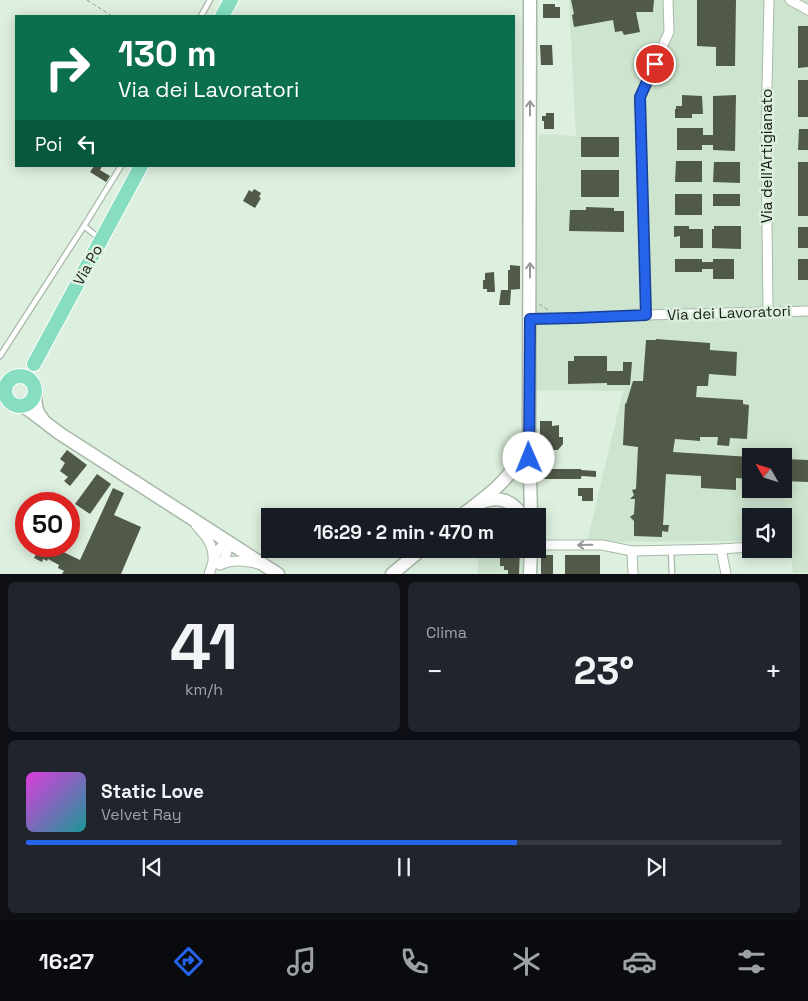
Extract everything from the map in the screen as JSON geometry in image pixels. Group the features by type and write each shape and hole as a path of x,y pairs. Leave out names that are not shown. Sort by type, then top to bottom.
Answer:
{"main road":[{"path":"223,15 231,0"},
{"path":"530,0 530,508"},
{"name":"Via Po","path":"34,389 34,364 140,167"},
{"name":"Via Po","path":"8,380 34,364"},
{"path":"47,424 39,415 35,403 34,389 26,377 21,376 8,380 3,395 13,403 21,406 59,433 278,574"},
{"path":"21,406 29,402 34,389"},
{"path":"470,508 494,489 516,464 529,431"},
{"path":"474,505 496,498 507,501 517,508"},
{"path":"392,574 411,558"},
{"path":"530,574 531,558"}],"street":[{"path":"646,315 640,97 670,32 668,0"},
{"name":"Via dell'Artigianato","path":"768,311 766,131 769,0"},
{"path":"790,0 808,10"},
{"name":"Via dei Lavoratori","path":"530,319 808,311"},
{"path":"189,517 211,545 216,563"},
{"path":"209,573 216,563 221,545 228,542"},
{"path":"546,545 602,544 632,551 742,548"},
{"path":"721,549 726,574"},
{"path":"632,551 633,574"},
{"path":"216,563 235,561 266,566"}],"lane":[{"path":"202,15 210,0"},
{"path":"0,356 120,167"},
{"path":"84,226 102,240"},
{"path":"671,550 672,574"}],"path":[{"path":"87,0 110,15"}],"shaded area":[{"path":"569,0 808,0 808,573 793,573 791,558 792,508 742,508 742,541 587,542 623,391 535,390 535,287 539,134 576,136"},
{"path":"478,558 523,558 523,573 478,574"}],"building":[{"path":"571,0 654,0 653,12 636,12 640,32 624,35 622,31 615,32 613,20 574,27"},
{"path":"697,0 736,0 735,66 716,66 716,47 697,46"},
{"path":"543,4 555,4 555,7 560,7 560,18 543,18"},
{"path":"798,26 808,26 808,67 798,68"},
{"path":"540,45 552,45 553,65 541,65"},
{"path":"798,80 808,80 808,117 798,117"},
{"path":"682,95 702,96 703,114 692,114 692,118 675,118 676,106 682,106"},
{"path":"736,95 735,151 713,150 713,145 702,145 702,150 677,150 677,128 703,128 703,135 713,135 713,96"},
{"path":"546,113 554,113 554,129 544,129 542,116 546,116"},
{"path":"799,129 808,129 808,150 798,150"},
{"path":"581,137 619,137 619,157 581,157"},
{"path":"676,161 702,161 702,182 675,182"},
{"path":"714,162 740,162 740,183 713,182"},
{"path":"798,162 808,162 808,216 798,216"},
{"path":"93,167 102,167 100,170 110,176 106,182 90,172"},
{"path":"581,170 619,170 619,197 581,197"},
{"path":"254,189 261,193 259,197 261,198 255,208 243,201 249,190 252,192"},
{"path":"675,194 702,194 702,215 675,215"},
{"path":"713,194 740,194 740,206 713,206"},
{"path":"586,207 614,208 614,211 624,211 624,232 569,231 570,210 586,210"},
{"path":"674,226 689,226 689,229 703,229 703,248 680,248 680,236 674,237"},
{"path":"714,226 741,226 741,249 712,248 712,229 714,229"},
{"path":"798,227 808,227 808,248 798,248"},
{"path":"675,259 702,259 702,262 713,262 713,259 734,259 734,279 713,279 713,269 702,269 702,272 675,272"},
{"path":"798,259 808,259 808,280 798,280"},
{"path":"510,265 520,266 520,289 508,290 508,270 510,270"},
{"path":"494,272 495,292 487,292 487,289 483,289 485,273"},
{"path":"501,290 511,290 510,305 499,305"},
{"path":"646,340 710,343 710,350 737,352 736,376 709,374 708,386 697,386 696,397 743,400 743,404 749,405 747,439 730,438 729,446 717,445 718,437 700,437 700,441 675,439 673,452 742,456 742,478 736,478 736,490 701,488 701,476 666,474 663,525 669,525 668,532 662,531 662,537 634,536 634,521 630,517 634,514 635,499 630,499 634,495 632,490 636,489 638,447 623,445 625,403 633,381 643,381"},
{"path":"574,356 607,356 607,371 623,371 623,362 632,362 630,385 607,385 607,383 568,384 568,361 574,361"},
{"path":"540,421 552,421 552,426 559,425 559,437 563,437 563,444 558,450 550,450 550,469 596,471 596,477 582,476 581,479 542,479 540,477 542,459 540,459"},
{"path":"67,450 87,465 70,486 64,481 68,477 60,471 65,463 60,459"},
{"path":"792,459 808,460 808,482 792,481"},
{"path":"97,474 111,484 90,514 80,507 80,497"},
{"path":"113,488 124,493 114,515 141,527 121,574 62,574 64,571 58,568 59,565 48,559 47,561 43,559 42,562 34,558 74,557 80,560"},
{"path":"578,488 593,488 593,501 582,501 582,496 578,496"},
{"path":"546,555 553,555 553,574 541,574 541,558 546,558"},
{"path":"565,555 600,555 600,574 565,574"},
{"path":"500,558 520,558 519,574 508,574 508,570 504,570 504,566 500,566"}],"route":[{"path":"529,458 530,319 646,315 640,97 655,64"}]}
